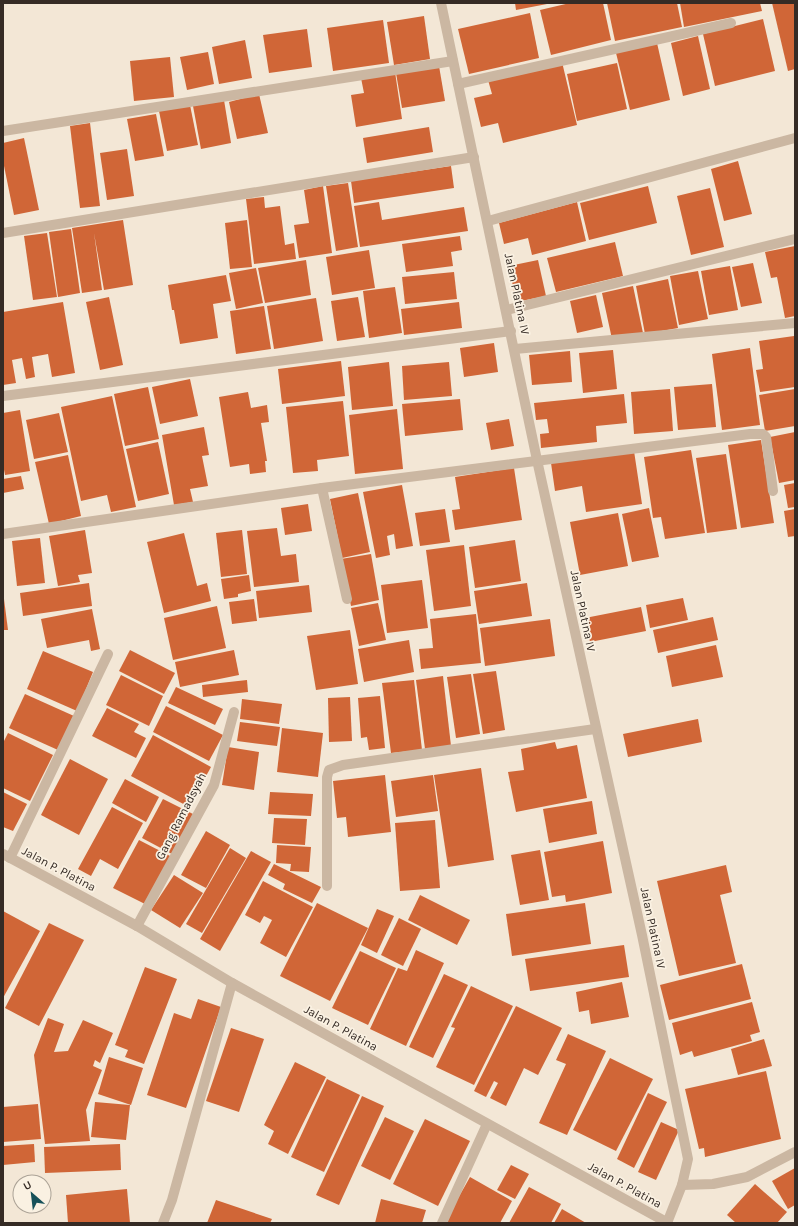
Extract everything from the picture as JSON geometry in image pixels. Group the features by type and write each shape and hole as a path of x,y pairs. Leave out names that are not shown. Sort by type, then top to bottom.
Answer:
{"street":[{"name":"Jalan Platina IV","path":"441,3 595,729 642,935 688,1159 682,1185 667,1223"},
{"path":"458,84 731,22"},
{"path":"3,131 453,61"},
{"path":"488,221 795,138"},
{"path":"3,233 474,157"},
{"path":"507,310 795,239"},
{"path":"515,349 795,323"},
{"path":"3,396 511,331"},
{"path":"3,534 322,488 537,460 763,434 766,437 768,445 773,491"},
{"path":"322,488 346,599"},
{"path":"6,856 108,654"},
{"name":"Gang Ramadsyah","path":"137,926 214,785 234,712"},
{"path":"327,886 327,777 329,770 343,765 595,729"},
{"name":"Jalan P. Platina","path":"6,856 137,926 232,983 667,1223"},
{"path":"163,1223 172,1200 232,983"},
{"path":"442,1223 487,1124"},
{"path":"682,1185 713,1184 747,1177 795,1152"}],"building":[{"path":"515,3 547,3 547,4 516,10"},
{"path":"570,3 603,3 611,40 551,55 540,10"},
{"path":"607,3 677,3 682,27 615,41"},
{"path":"680,3 760,3 762,11 684,27"},
{"path":"772,3 795,3 795,69 788,71"},
{"path":"530,13 539,58 469,74 458,29"},
{"path":"424,16 430,59 394,65 387,22"},
{"path":"763,19 775,71 715,86 703,34"},
{"path":"383,20 389,63 333,71 327,28"},
{"path":"307,29 312,67 269,73 263,35"},
{"path":"698,36 710,89 683,96 671,43"},
{"path":"245,40 252,78 219,84 212,47"},
{"path":"657,43 670,100 630,110 616,53"},
{"path":"208,52 214,84 187,90 180,57"},
{"path":"170,57 174,97 134,101 130,61"},
{"path":"562,62 577,125 503,143 498,123 481,127 474,98 492,94 488,80"},
{"path":"617,63 627,109 577,121 567,74"},
{"path":"439,66 445,101 402,108 396,73"},
{"path":"395,72 402,119 356,127 351,95 364,93 361,78"},
{"path":"259,94 268,133 237,139 229,102"},
{"path":"224,100 231,143 201,149 193,106"},
{"path":"190,105 198,145 167,151 159,111"},
{"path":"156,114 164,156 135,161 127,119"},
{"path":"90,123 100,206 80,208 70,126"},
{"path":"429,127 433,152 367,163 363,138"},
{"path":"24,138 39,210 14,215 3,161 3,143"},
{"path":"127,149 134,196 107,200 100,153"},
{"path":"738,161 752,214 724,221 711,169"},
{"path":"451,166 454,188 354,203 351,181"},
{"path":"348,183 358,247 336,251 326,186"},
{"path":"323,186 332,253 299,258 294,225 309,223 304,190"},
{"path":"648,186 657,223 589,240 580,203"},
{"path":"710,188 724,247 691,255 677,196"},
{"path":"264,197 265,208 280,206 285,245 294,243 296,259 254,264 246,199"},
{"path":"379,202 382,220 464,207 468,231 360,247 354,206"},
{"path":"577,202 586,241 532,255 528,238 504,244 499,223"},
{"path":"123,220 133,285 104,290 94,233 102,290 82,293 72,228"},
{"path":"247,220 252,267 230,269 225,223"},
{"path":"71,229 80,293 58,297 49,232"},
{"path":"47,233 57,297 33,300 24,236"},
{"path":"460,236 462,250 451,252 453,266 406,272 402,244"},
{"path":"615,242 623,276 556,292 547,258"},
{"path":"795,246 795,316 785,318 777,277 771,278 765,252"},
{"path":"369,250 375,288 332,295 326,257"},
{"path":"306,260 311,295 265,303 258,268"},
{"path":"538,260 546,296 516,302 509,266"},
{"path":"753,263 762,303 741,307 732,267"},
{"path":"730,266 738,310 709,315 701,271"},
{"path":"256,268 263,303 236,309 229,273"},
{"path":"698,271 708,319 679,325 670,276"},
{"path":"454,272 457,299 405,304 402,277"},
{"path":"226,275 231,301 213,304 218,338 180,344 168,285"},
{"path":"668,279 678,328 645,334 636,286"},
{"path":"633,286 643,333 612,339 602,293"},
{"path":"395,287 402,333 369,338 363,291"},
{"path":"596,295 603,327 577,333 570,301"},
{"path":"109,297 123,365 100,370 86,302"},
{"path":"358,297 365,337 337,341 331,301"},
{"path":"316,298 323,341 274,349 267,306"},
{"path":"63,302 75,373 52,377 48,354 32,357 35,377 26,379 22,358 12,360 16,383 3,385 3,312"},
{"path":"459,302 462,328 404,335 401,309"},
{"path":"264,306 271,349 236,354 230,311"},
{"path":"794,336 795,387 760,392 756,370 763,369 759,341"},
{"path":"494,343 498,372 464,377 460,348"},
{"path":"750,348 760,425 722,430 712,354"},
{"path":"613,350 617,389 583,393 579,353"},
{"path":"570,351 572,382 532,385 529,355"},
{"path":"341,361 345,396 282,404 278,369"},
{"path":"389,362 393,406 352,410 348,367"},
{"path":"449,362 452,396 404,400 402,366"},
{"path":"190,379 198,416 160,424 152,387"},
{"path":"712,384 716,427 678,430 674,387"},
{"path":"148,387 159,439 125,446 114,394"},
{"path":"670,389 673,431 634,434 631,392"},
{"path":"795,389 795,426 765,431 759,395"},
{"path":"248,392 251,408 267,405 269,422 261,423 267,461 265,461 266,472 250,474 249,464 230,467 219,397"},
{"path":"624,394 627,423 596,426 597,442 541,448 540,434 549,433 547,419 536,420 534,403"},
{"path":"112,396 136,507 111,512 107,495 81,501 61,407"},
{"path":"460,399 463,430 405,436 402,404"},
{"path":"343,401 349,456 317,460 318,471 293,473 286,407"},
{"path":"397,409 403,469 355,474 349,415"},
{"path":"20,410 30,471 5,475 3,464 3,413"},
{"path":"59,413 68,452 34,459 26,420"},
{"path":"509,419 514,446 491,450 486,423"},
{"path":"204,427 209,455 202,456 208,486 190,489 193,502 174,505 162,435"},
{"path":"795,432 795,480 779,483 770,437"},
{"path":"761,440 774,523 741,528 728,445"},
{"path":"158,442 169,494 138,501 126,449"},
{"path":"691,450 705,533 665,539 661,517 653,518 644,457"},
{"path":"634,451 642,504 586,512 582,486 555,491 551,463"},
{"path":"726,454 737,529 707,533 696,458"},
{"path":"68,455 81,516 49,524 35,462"},
{"path":"514,468 522,520 455,530 452,510 460,509 455,477"},
{"path":"21,476 24,489 3,493 3,479"},
{"path":"795,483 795,507 788,508 784,485"},
{"path":"402,485 413,546 396,549 394,534 387,536 390,555 376,558 363,492"},
{"path":"358,493 370,552 342,558 330,499"},
{"path":"308,504 312,531 285,535 281,508"},
{"path":"649,508 659,557 632,562 622,514"},
{"path":"445,509 450,542 420,546 415,513"},
{"path":"795,509 795,536 788,537 784,511"},
{"path":"618,513 628,566 580,575 570,522"},
{"path":"277,528 281,556 296,554 299,582 254,587 247,531"},
{"path":"85,530 92,573 78,575 80,582 58,586 49,536"},
{"path":"242,530 247,574 221,577 216,533"},
{"path":"184,533 197,586 207,583 211,601 164,613 147,542"},
{"path":"40,538 45,583 17,586 12,541"},
{"path":"515,540 521,581 475,588 469,547"},
{"path":"464,545 471,606 434,611 426,550"},
{"path":"371,554 379,600 351,606 341,559"},
{"path":"249,575 251,591 238,594 238,597 224,599 221,579"},
{"path":"422,580 428,628 387,633 381,585"},
{"path":"89,583 92,606 23,616 20,593"},
{"path":"527,583 532,616 479,624 474,591"},
{"path":"309,585 312,612 259,618 256,591"},
{"path":"683,598 688,620 650,628 646,605"},
{"path":"4,599 8,630 3,630"},
{"path":"254,599 257,621 232,624 229,602"},
{"path":"378,603 386,640 359,646 351,608"},
{"path":"217,606 226,648 173,660 164,618"},
{"path":"641,607 646,631 590,642 585,618"},
{"path":"92,609 100,649 91,651 89,640 47,648 41,619"},
{"path":"476,614 481,663 421,669 419,649 433,648 430,619"},
{"path":"713,617 718,640 658,653 653,630"},
{"path":"550,619 555,656 485,666 480,628"},
{"path":"350,630 358,684 316,690 307,636"},
{"path":"409,640 414,672 364,682 358,649"},
{"path":"716,645 723,677 672,687 666,656"},
{"path":"130,650 175,673 164,694 119,671"},
{"path":"234,650 239,675 180,687 175,662"},
{"path":"43,651 93,672 77,711 27,689"},
{"path":"496,671 505,730 483,734 473,674"},
{"path":"471,674 480,734 456,738 447,677"},
{"path":"121,675 163,696 149,726 106,705"},
{"path":"443,676 451,746 425,749 416,680"},
{"path":"247,680 248,692 203,697 202,685"},
{"path":"414,680 422,750 391,753 382,683"},
{"path":"176,687 223,709 215,725 168,703"},
{"path":"25,694 74,716 58,750 9,728"},
{"path":"380,696 385,748 369,750 367,737 361,738 358,698"},
{"path":"350,697 352,741 329,742 328,698"},
{"path":"242,699 282,704 279,724 240,719"},
{"path":"166,706 223,735 209,761 153,732"},
{"path":"107,708 139,724 134,732 146,738 136,758 92,736"},
{"path":"698,719 702,742 628,757 623,734"},
{"path":"240,722 280,727 277,746 237,741"},
{"path":"282,728 323,733 318,777 277,772"},
{"path":"8,733 53,755 30,801 3,788 3,743"},
{"path":"153,735 211,767 189,807 131,776"},
{"path":"555,742 557,749 577,745 587,798 516,812 508,772 524,770 521,749"},
{"path":"228,747 259,752 254,790 222,785"},
{"path":"70,759 108,779 79,835 41,815"},
{"path":"481,768 494,860 448,867 434,775"},
{"path":"385,775 391,832 348,837 346,817 337,818 333,781"},
{"path":"433,775 438,811 396,817 391,781"},
{"path":"125,779 159,797 146,822 112,803"},
{"path":"3,792 27,804 13,831 3,827"},
{"path":"270,792 313,794 311,816 268,814"},
{"path":"163,799 193,814 172,854 142,838"},
{"path":"592,801 597,834 549,843 543,809"},
{"path":"112,807 143,823 118,869 100,859 91,876 78,869"},
{"path":"274,818 307,819 305,845 272,843"},
{"path":"435,820 440,888 400,891 395,823"},
{"path":"206,831 230,845 206,888 181,875"},
{"path":"139,840 172,857 147,905 113,888"},
{"path":"603,841 612,893 566,902 565,895 552,897 544,852"},
{"path":"277,845 311,847 309,872 290,871 291,864 276,863"},
{"path":"230,848 246,858 202,933 186,924"},
{"path":"540,850 549,900 520,905 511,855"},
{"path":"251,851 271,862 220,951 200,939"},
{"path":"274,864 321,887 312,903 283,889 285,884 268,875"},
{"path":"726,865 732,892 720,895 736,963 679,976 657,881"},
{"path":"174,875 203,893 180,928 151,910"},
{"path":"263,881 313,907 286,957 260,943 272,920 264,916 260,923 245,915"},
{"path":"420,895 470,920 457,945 408,920"},
{"path":"317,903 368,928 330,1001 280,976"},
{"path":"585,903 591,944 512,956 506,914"},
{"path":"377,909 394,916 377,953 361,945"},
{"path":"3,911 40,931 3,998"},
{"path":"399,918 421,929 403,966 381,955"},
{"path":"49,923 84,940 39,1026 5,1008"},
{"path":"624,945 629,977 530,991 525,959"},
{"path":"416,950 444,963 406,1046 370,1029 398,968 407,971"},
{"path":"360,951 396,968 368,1025 332,1008"},
{"path":"742,964 751,999 669,1020 660,985"},
{"path":"145,967 177,979 144,1064 125,1057 128,1050 115,1045"},
{"path":"444,974 468,985 433,1058 409,1047"},
{"path":"622,982 629,1017 591,1024 589,1010 579,1012 576,992"},
{"path":"471,986 513,1006 474,1085 436,1067 455,1028 451,1027"},
{"path":"198,999 221,1007 186,1108 147,1095 174,1013 191,1019"},
{"path":"752,1002 760,1032 750,1035 752,1041 694,1057 692,1051 680,1055 672,1023"},
{"path":"516,1006 562,1028 538,1075 524,1068 506,1106 490,1098 498,1083 494,1081 486,1097 474,1091"},
{"path":"48,1018 64,1024 54,1052 68,1051 83,1020 113,1033 100,1063 95,1060 93,1066 102,1070 86,1110 90,1141 45,1144 34,1055"},
{"path":"231,1028 264,1039 239,1112 206,1101"},
{"path":"568,1034 606,1051 567,1135 539,1123 566,1064 556,1060"},
{"path":"764,1039 772,1066 738,1075 731,1049"},
{"path":"109,1057 143,1068 131,1105 98,1094"},
{"path":"610,1058 653,1079 616,1151 573,1130"},
{"path":"295,1062 326,1077 288,1154 268,1144 274,1131 264,1125"},
{"path":"766,1071 781,1139 705,1157 704,1148 699,1149 685,1089"},
{"path":"327,1079 360,1095 324,1172 291,1157"},
{"path":"648,1093 667,1102 634,1168 617,1159"},
{"path":"362,1096 384,1106 339,1205 316,1195"},
{"path":"95,1102 130,1105 126,1140 91,1137"},
{"path":"38,1104 41,1139 3,1142 3,1107"},
{"path":"385,1117 414,1131 390,1180 361,1166"},
{"path":"425,1119 470,1141 438,1206 393,1184"},
{"path":"661,1122 679,1130 656,1180 638,1172"},
{"path":"34,1144 35,1162 3,1165 3,1146"},
{"path":"120,1144 121,1170 45,1173 44,1147"},
{"path":"511,1165 529,1174 515,1199 497,1190"},
{"path":"795,1168 795,1205 788,1209 772,1181"},
{"path":"470,1177 512,1201 500,1223 444,1223"},
{"path":"755,1184 787,1212 777,1223 736,1223 727,1215"},
{"path":"529,1187 561,1204 551,1223 509,1223"},
{"path":"127,1189 130,1223 68,1223 66,1195"},
{"path":"381,1199 426,1210 422,1223 375,1223"},
{"path":"216,1200 272,1219 270,1223 207,1223"},
{"path":"562,1209 586,1223 554,1223"}]}
